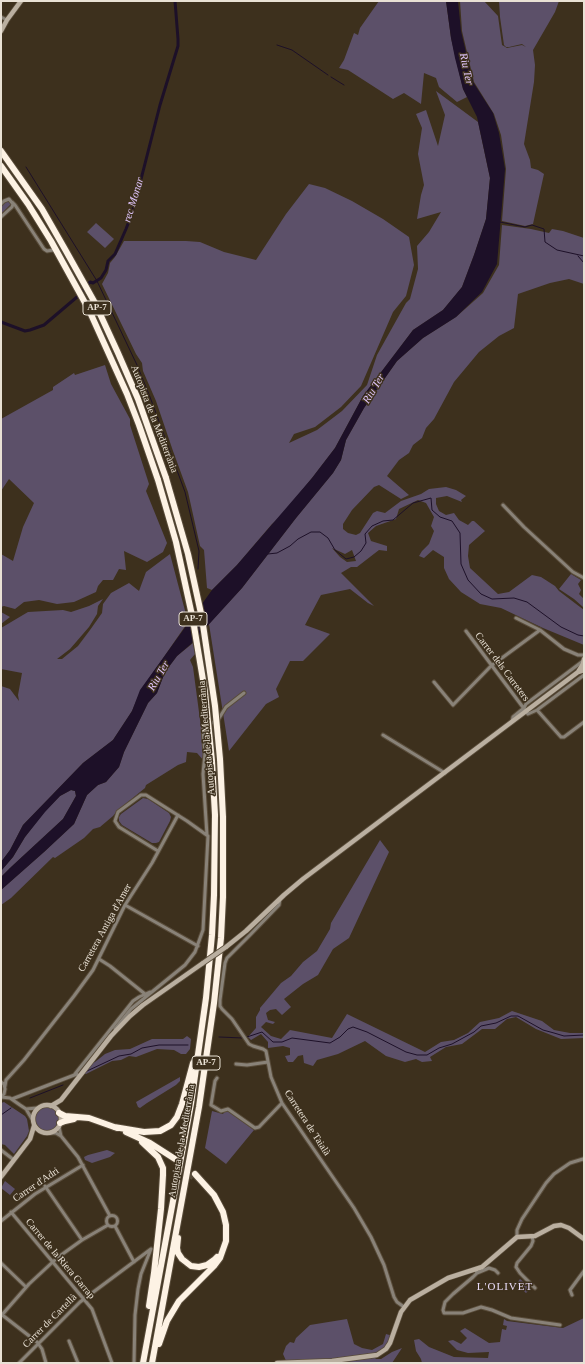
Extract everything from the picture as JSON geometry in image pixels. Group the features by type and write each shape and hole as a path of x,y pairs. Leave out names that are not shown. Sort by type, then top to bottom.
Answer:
{"highway":[{"name":"Autopista de la Mediterrània","path":"1,151 42,209 76,266 95,303 147,421 166,478 188,554 202,618 214,698 220,759 223,818 224,856 221,938 205,1072 152,1363"},
{"name":"Autopista de la Mediterrània","path":"1,166 51,241 89,310 127,394 139,425 158,480 176,542 193,620 205,697 212,761 215,815 214,896 209,967 202,1032 191,1104 144,1361"},
{"path":"114,1127 156,1132 167,1128 174,1122 186,1094 196,1048 202,1032"},
{"path":"59,1112 65,1116 89,1118 114,1127 150,1143 175,1160 142,1142 86,1121 76,1119 65,1121 59,1125"},
{"path":"142,1142 158,1157 163,1168 161,1209 148,1313 144,1361"},
{"path":"155,1363 159,1342 166,1321 179,1300 214,1266 220,1258 226,1241 226,1225 223,1212 214,1195 194,1176 215,1202 223,1224 224,1235 219,1252 214,1260 204,1267 191,1266 182,1259 178,1253 178,1243 184,1189"}],"main road":[{"path":"1,31 21,1"},
{"path":"578,672 583,663"},
{"path":"1,1177 30,1139 41,1132 51,1133 59,1125 58,1106 61,1100 123,1022 143,1005 226,947 246,931 303,879 525,710 578,672 584,670"},
{"path":"51,1106 61,1100"},
{"path":"30,1139 34,1126 32,1119 37,1108 44,1105 51,1106 59,1112"},
{"path":"34,1126 41,1132"},
{"path":"277,1363 332,1361 377,1355 384,1351 390,1343 395,1333 399,1315 412,1299 448,1278 474,1272 486,1264 517,1237 539,1235 554,1226 561,1225 573,1230 584,1239"}],"street":[{"path":"1,17 7,20"},
{"path":"1,204 8,199 12,202 44,249 48,252 53,250"},
{"path":"1,217 12,207 12,202"},
{"path":"503,506 573,572 584,578"},
{"path":"516,618 540,630 564,649 578,655 584,655"},
{"path":"434,682 454,705 491,666 540,630"},
{"name":"Carrer dels Carreters","path":"466,631 525,710"},
{"path":"578,655 583,663 526,704 525,710 528,714 537,710 584,675"},
{"path":"75,1074 131,1003 135,999 152,992 185,965 198,946 205,921 208,836 206,829 204,778 206,761 203,730 207,725 218,720 229,704 244,693"},
{"path":"537,710 561,737 564,737 584,722"},
{"path":"383,735 444,773"},
{"path":"158,851 119,827 115,821 118,812 141,795 144,795 178,815 208,836"},
{"name":"Carretera Antiga d'Amer","path":"6,1080 17,1069 86,980 99,959 125,905 178,815"},
{"name":"Carretera de Taialà","path":"280,899 279,905 227,958 220,1000 221,1008 232,1019 249,1044 265,1050 271,1077 282,1103 354,1208 371,1237 384,1265 394,1297 397,1302 404,1307"},
{"path":"125,905 198,946"},
{"path":"99,959 146,995"},
{"path":"111,1036 127,1014 146,995"},
{"path":"236,1064 247,1065 268,1062"},
{"path":"5,1086 1,1081 6,1080 5,1091 1,1097 11,1099 83,1072"},
{"path":"216,1078 211,1105 221,1111 228,1109 255,1128 259,1127 282,1103"},
{"path":"5,1091 11,1099 26,1109 32,1119"},
{"path":"26,1109 37,1108"},
{"path":"59,1125 61,1136"},
{"path":"51,1133 56,1133 61,1136 71,1147 83,1165 110,1216 115,1217 117,1220 115,1226 134,1262"},
{"path":"1,1150 14,1160"},
{"path":"517,1237 517,1230 522,1219 546,1183 554,1174 570,1162 582,1159 584,1160"},
{"name":"Carrer d'Adri","path":"1,1221 45,1186 83,1165"},
{"path":"45,1186 82,1240"},
{"name":"Carrer de la Riera Garrap","path":"11,1212 92,1309 112,1363"},
{"path":"108,1225 107,1220 110,1216"},
{"path":"46,1363 39,1344 1,1315 26,1287 53,1262 82,1240 108,1225 112,1227 115,1226"},
{"path":"532,1236 533,1242 531,1246 516,1267 535,1288"},
{"name":"Carrer de Cartellà","path":"19,1363 84,1299 151,1250 141,1274 138,1289 135,1315 134,1363"},
{"path":"1,1263 26,1287"},
{"path":"498,1273 489,1268 474,1272 473,1277 445,1302 443,1310 444,1313 463,1313 481,1307 511,1318 560,1325"},
{"path":"572,1295 570,1290 584,1271"},
{"path":"69,1341 78,1363"}],"shaded area":[{"path":"379,1 446,1 451,38 463,89 467,97 457,102 439,87 436,78 424,73 421,104 404,93 393,99 348,70 339,68 344,60 354,33 358,35 360,28"},
{"path":"460,1 484,1 498,16 502,45 507,48 522,45 526,47 522,44 509,47 504,45 499,1 559,1 555,12 533,50 535,65 534,82 524,144 530,160 531,168 544,174 533,224 525,226 502,221 506,169 501,135 494,114 474,82 462,31"},
{"path":"436,91 478,122 490,178 486,219 462,287 443,310 413,330 363,396 335,448 281,516 272,524 237,565 212,590 207,588 204,550 200,546 188,492 156,401 143,371 142,363 136,354 102,284 108,273 110,263 124,241 200,242 224,252 256,260 286,214 309,184 325,188 352,201 383,219 409,237 414,265 406,296 393,312 361,386 341,407 315,427 294,434 289,443 317,430 342,411 367,385 377,355 406,303 410,299 418,269 417,246 429,232 441,212 417,219 424,185 418,154 422,128 416,114 426,110 438,146 445,115"},
{"path":"9,199 12,203 1,214 1,206"},
{"path":"96,223 114,239 105,248 87,232"},
{"path":"502,225 549,233 552,229 584,238 584,284 569,279 550,283 518,294 514,328 499,336 479,352 454,382 434,419 426,428 422,438 413,445 409,453 399,460 387,476 409,495 401,499 379,485 374,487 352,510 343,524 343,529 348,533 356,535 360,533 373,513 377,511 385,513 401,501 421,494 429,489 446,487 456,490 466,496 461,500 462,502 447,496 436,498 436,504 439,511 446,515 454,513 459,520 468,525 474,521 485,531 469,545 468,556 470,568 498,594 509,592 532,575 541,577 555,586 559,591 584,610 584,645 501,608 480,604 461,592 449,579 444,568 444,557 433,550 424,558 419,556 429,544 434,531 431,526 434,517 426,503 418,500 399,509 396,519 376,526 368,533 371,541 387,546 387,551 379,550 357,567 351,567 341,573 374,606 350,589 321,595 305,625 330,634 303,661 290,661 276,689 279,697 266,704 229,751 209,624 242,588 333,473 341,460 346,440 364,408 397,361 423,338 456,317 483,293 499,265","holes":["332,548 345,554 352,550 356,561 347,562"]},
{"path":"105,365 111,384 130,419 130,425 149,484 146,491 167,543 163,552 147,562 124,551 126,570 119,569 113,580 103,580 98,586 96,592 74,602 57,604 39,600 24,602 15,609 4,606 1,607 1,554 13,561 23,527 34,503 9,479 1,491 1,419 53,390 53,387 74,373 75,375"},
{"path":"170,554 188,622 141,690 132,711 113,740 83,763 23,825 10,850 1,862 1,686 10,689 19,701 18,695 22,673 1,669 1,628 28,612 63,610 71,612 89,606 103,599 98,606 97,614 89,627 70,649 57,659 62,659 78,646 90,630 102,613 103,604 111,593 129,583 139,591 146,572"},
{"path":"571,574 581,580 578,584 581,590 579,594 584,599 583,607 559,589"},
{"path":"1,612 10,617 1,624"},
{"path":"193,643 195,654 190,660 193,667 204,750 204,761 197,753 187,752 186,762 178,765 146,785 145,788 100,827 93,829 84,838 55,858 53,857 11,898 1,905 1,890 74,824 87,795 98,785 106,782 119,767 124,752 148,703 157,693 165,672 177,656"},
{"path":"71,790 75,791 76,796 63,819 1,877 1,871 13,857 25,837 45,811 60,796"},
{"path":"143,798 148,799 169,813 171,817 159,842 156,843 152,843 122,825 119,821 121,814"},
{"path":"380,840 389,852 349,938 333,949 318,975 303,984 284,999 291,1007 282,1015 276,1009 270,1010 266,1013 268,1020 275,1022 273,1024 266,1022 261,1027 271,1036 281,1039 290,1030 332,1038 347,1014 425,1052 441,1042 454,1040 468,1033 480,1022 499,1018 512,1011 542,1021 554,1030 570,1033 584,1033 584,1038 561,1039 536,1029 516,1017 507,1019 495,1029 482,1029 462,1044 446,1047 430,1057 432,1061 422,1062 416,1059 405,1062 386,1056 365,1041 338,1054 317,1060 313,1066 304,1063 303,1055 298,1056 293,1062 288,1062 285,1056 290,1055 290,1048 283,1046 268,1048 268,1042 261,1034 251,1040 248,1037 256,1028 256,1017 260,1008 281,983 291,976 303,962 317,951 330,929 331,923"},
{"path":"187,1036 191,1039 190,1049 186,1054 181,1054 174,1050 157,1049 136,1057 129,1056 121,1060 112,1061 84,1074 92,1063 105,1054 115,1050 130,1049 152,1039 183,1039"},
{"path":"180,1077 180,1081 176,1085 140,1108 138,1107 136,1102"},
{"path":"4,1102 25,1116 27,1119 29,1131 14,1154 5,1145 1,1144 1,1103"},
{"path":"47,1107 56,1110 59,1119 56,1128 47,1131 38,1128 35,1119 38,1110"},
{"path":"212,1111 223,1114 225,1111 229,1112 254,1130 226,1164 205,1148"},
{"path":"107,1150 115,1153 110,1157 92,1163 85,1160 84,1157 88,1155"},
{"path":"5,1181 15,1189 10,1195 1,1188"},
{"path":"520,1279 531,1288 526,1293 516,1284"},
{"path":"584,1318 584,1363 422,1363 416,1351 414,1340 419,1339 429,1347 454,1357 488,1358 489,1352 468,1353 457,1350 448,1341 453,1340 461,1344 467,1338 460,1331 465,1328 489,1343 500,1342 502,1329 506,1330 507,1326 503,1325 504,1319 507,1321 563,1328"},
{"path":"347,1319 354,1344 362,1348 372,1350 383,1344 386,1334 393,1336 375,1359 381,1359 402,1348 392,1363 287,1363 283,1354 286,1346 290,1342 294,1343 296,1338 310,1325"}],"water":[{"name":"Riu Ter","path":"446,1 458,1 461,31 473,82 493,113 499,133 505,169 497,264 482,292 456,317 423,338 397,361 364,408 346,440 341,460 333,473 242,588 191,644 177,656 165,672 157,693 148,703 124,752 119,767 106,782 98,785 87,795 74,824 1,890 1,877 63,819 76,796 75,791 71,790 60,796 45,812 25,837 13,857 1,871 1,862 10,850 23,825 83,763 113,740 132,711 140,690 212,590 237,565 312,478 335,448 363,396 413,330 443,310 462,287 486,219 490,178 477,117 463,89 455,58"}],"waterway":[{"name":"rec Monar","path":"1,322 25,331 44,325 77,297 90,282 93,283 101,278 106,270 108,261 115,254 131,216 160,105 178,46 175,1"},
{"path":"277,45 292,50 328,75"},
{"path":"331,77 344,85"},
{"path":"26,167 97,281 137,365 185,492 199,551 198,569"},
{"path":"500,222 525,227 532,225 544,229 545,242 557,250 584,256"},
{"path":"578,256 584,263"},
{"path":"268,554 277,553 311,532 320,532 328,538 335,550 346,559 354,557 361,551 366,543 365,534 372,526 383,521 393,520 413,503 431,498 432,510 440,517 452,521 460,533 461,564 468,580 481,594 492,599 514,598 527,602 561,627 578,635 584,636"},
{"path":"247,1037 262,1032 273,1042 282,1042 292,1038 330,1043 340,1037 348,1029 353,1027 367,1032 406,1052 417,1055 427,1055 439,1048 452,1044 474,1032 481,1026 496,1023 511,1016 518,1016 543,1030 564,1036 584,1035"},
{"path":"219,1037 243,1038"},
{"path":"87,1071 119,1056 131,1054 142,1048 159,1045 188,1045"},
{"path":"30,1098 63,1085"},
{"path":"1,1115 11,1108"}],"tunnel":[{"path":"175,1162 194,1178"}],"district":[{"name":"L'OLIVET","path":"505,1287"}]}
